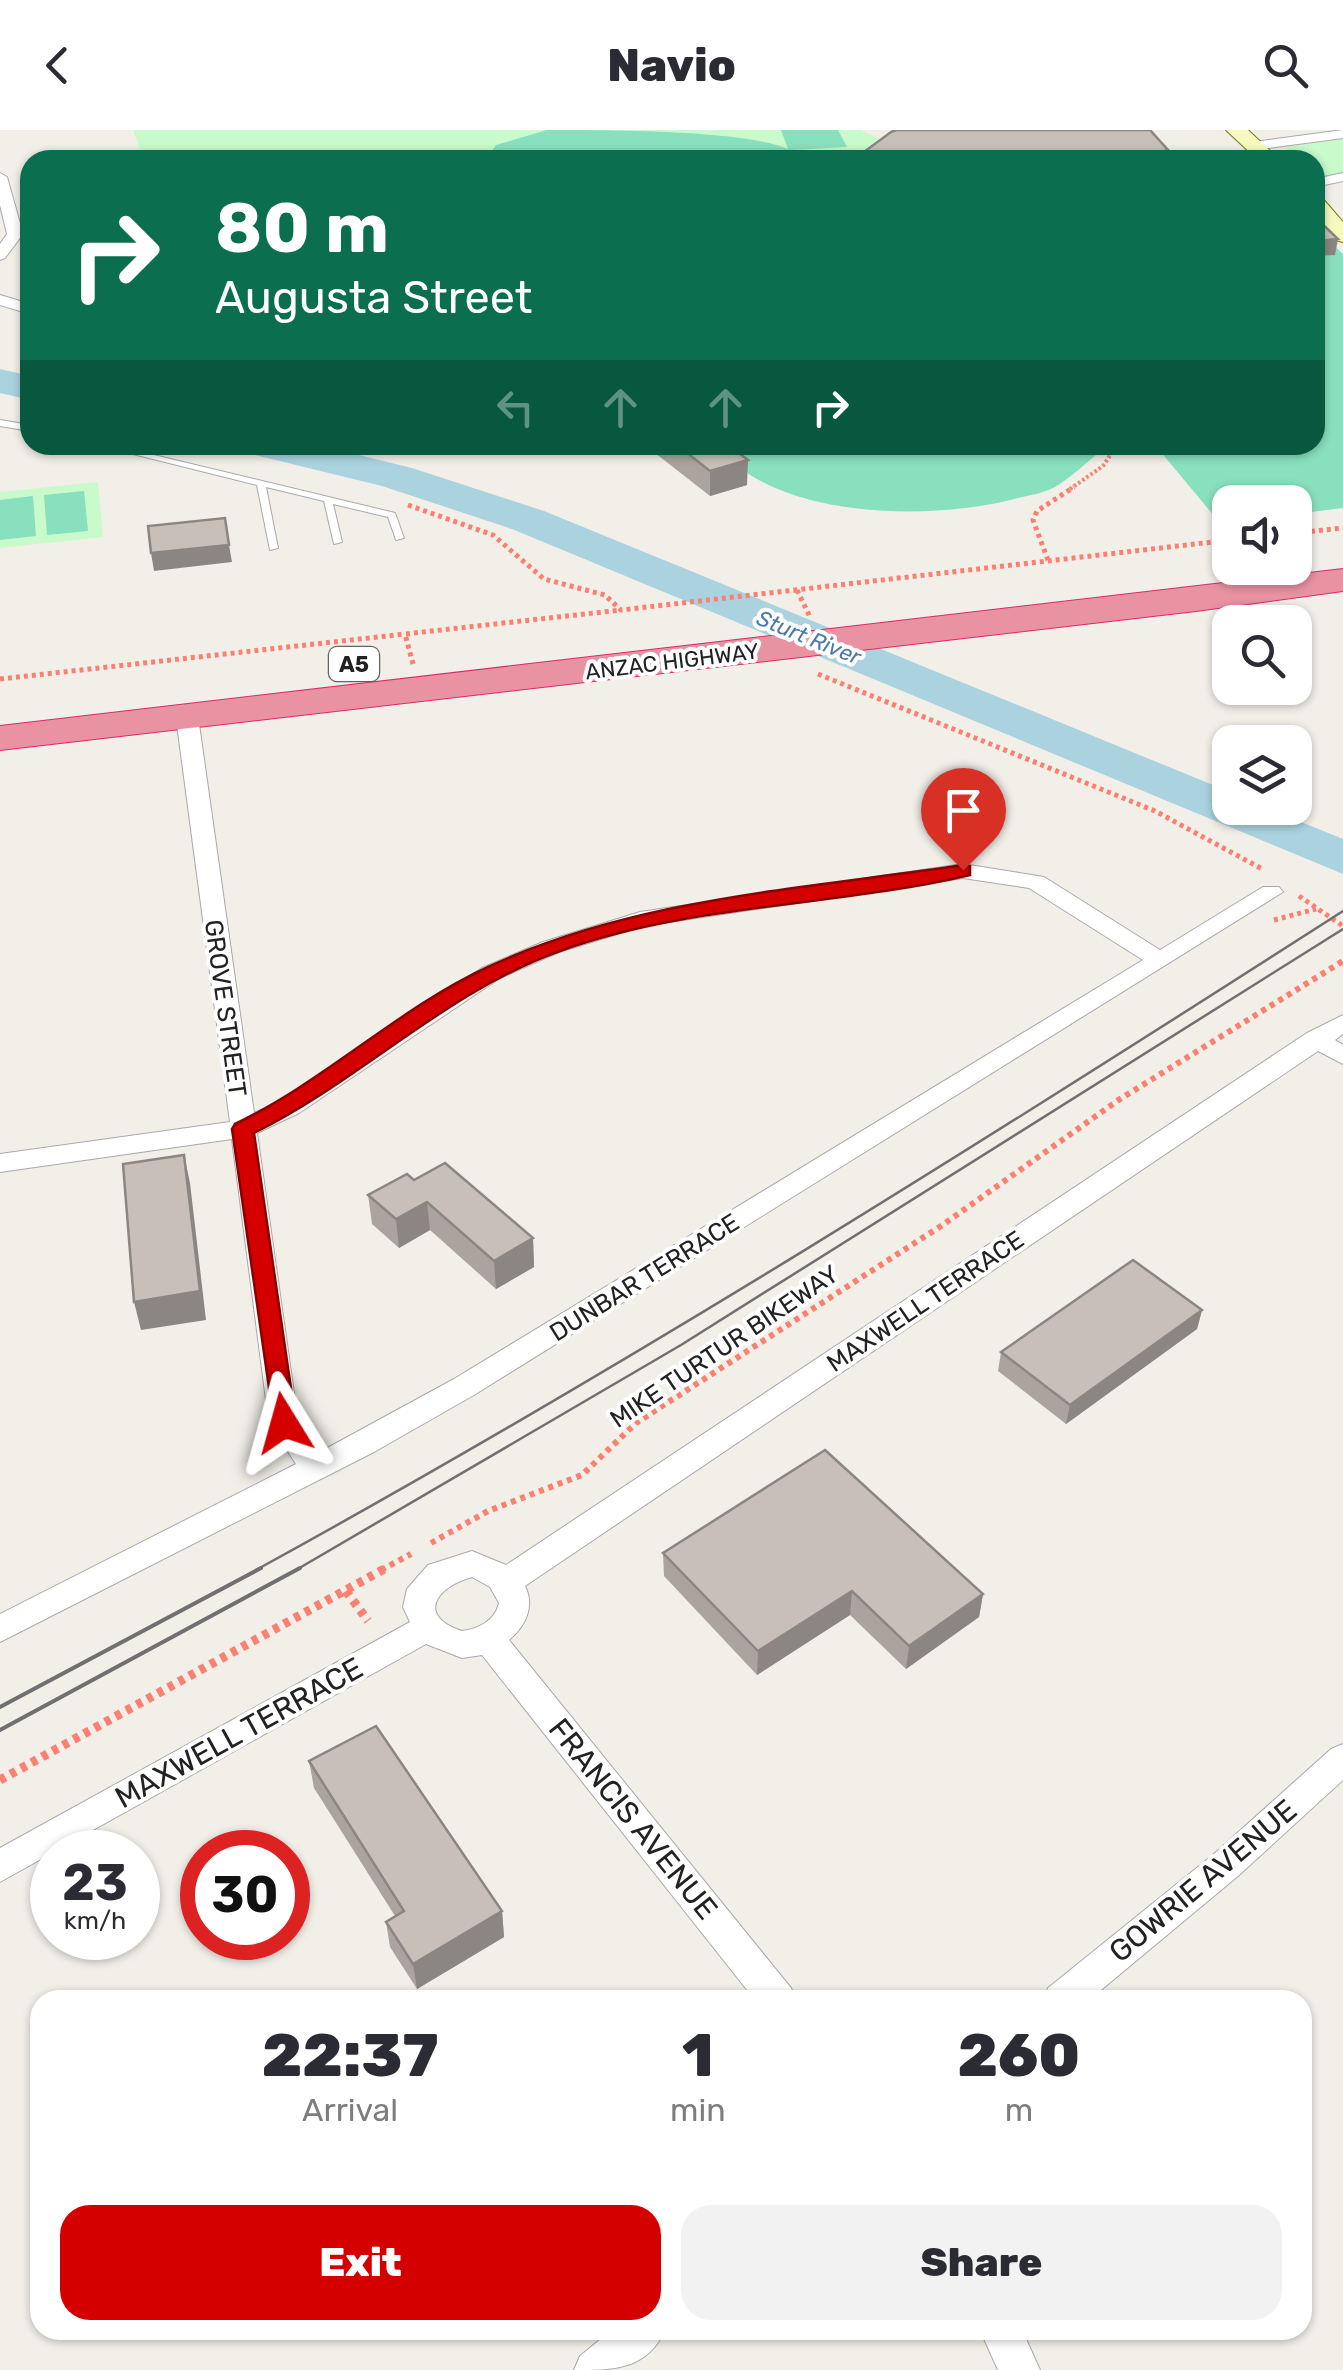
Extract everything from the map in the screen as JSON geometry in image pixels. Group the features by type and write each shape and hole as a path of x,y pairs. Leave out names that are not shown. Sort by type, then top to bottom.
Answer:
{"highway":[{"path":"1312,553 1343,548"},
{"name":"ANZAC HIGHWAY","path":"8,695 210,680 1212,566"},
{"path":"1171,571 1196,600"},
{"name":"ANZAC HIGHWAY","path":"0,738 1343,580"},
{"path":"210,680 227,697 251,710"},
{"path":"8,695 83,706 158,698 170,701 187,717"}],"street":[{"path":"1236,130 1259,150"},
{"path":"1275,150 1343,134"},
{"path":"0,177 15,234 0,255"},
{"path":"1325,214 1343,235"},
{"name":"GROVE STREET","path":"187,717 284,1423 315,1468"},
{"path":"0,1164 243,1129 290,1106 491,973 551,947 640,919 963,870 1036,882 1160,960"},
{"name":"DUNBAR TERRACE","path":"0,1629 464,1387 1280,890"},
{"name":"MAXWELL TERRACE","path":"507,1581 1343,1022"},
{"path":"1316,1039 1343,1056"},
{"path":"472,1564 492,1570 507,1581 514,1594 513,1610 506,1624 488,1638 459,1644 442,1640 426,1628 418,1615 418,1599 424,1586 451,1567 472,1564"},
{"name":"MAXWELL TERRACE","path":"0,1866 426,1628"},
{"name":"FRANCIS AVENUE","path":"488,1638 770,1990"},
{"name":"GOWRIE AVENUE","path":"1073,1990 1226,1865 1343,1759"},
{"path":"594,2370 632,2340"},
{"path":"1005,2340 1020,2370"}],"lane":[{"path":"142,455 392,516 399,538"},
{"path":"261,484 274,548"},
{"path":"328,500 337,542"}],"path":[{"path":"1048,560 1032,520 1037,511 1095,473 1114,455"},
{"path":"400,503 496,536 512,546 542,578 600,592 616,601 621,610"},
{"path":"1312,531 1343,528"},
{"path":"8,695 405,634 1212,542"},
{"path":"794,590 801,599"},
{"path":"405,634 408,646"},
{"path":"825,668 812,669 1155,811 1278,877 1280,890 1343,926"},
{"name":"MIKE TURTUR BIKEWAY","path":"0,1780 488,1511 582,1475 636,1423 941,1226 1120,1099 1343,962"},
{"path":"346,1591 368,1620"}],"green space":[{"path":"133,130 861,130 880,139 863,150 140,150"},
{"path":"547,130 637,131 741,138 788,149 781,130 838,130 847,147 793,150 492,150 496,145"},
{"path":"1343,139 1343,175 1325,179 1325,150 1283,147"},
{"path":"1325,237 1343,254 1343,508 1312,512 1312,485 1212,485 1212,513 1163,455 1325,455"},
{"path":"727,455 1096,455 1047,491 944,510 858,509 815,501 776,489 743,470"},
{"path":"98,482 103,537 0,548 0,492"},
{"path":"84,491 88,531 47,535 44,495"},
{"path":"33,496 36,536 0,540 0,500"}],"building":[{"path":"1150,130 1168,150 867,150 891,132"},
{"path":"1325,227 1338,239 1325,240"},
{"path":"690,455 741,455 748,460 710,471"},
{"path":"225,518 229,545 151,553 148,526"},
{"path":"184,1155 200,1291 134,1302 123,1164"},
{"path":"445,1163 533,1238 494,1261 427,1202 396,1219 368,1195 407,1174 414,1180"},
{"path":"1133,1260 1202,1310 1070,1405 1001,1352"},
{"path":"825,1450 983,1594 909,1646 852,1591 758,1651 663,1553"},
{"path":"376,1726 502,1911 413,1964 386,1922 404,1911 309,1761"}],"waterway":[{"name":"Sturt River","path":"0,381 20,386"},
{"name":"Sturt River","path":"307,455 397,477 528,520 1343,858"}],"tram line":[{"path":"256,1570 533,1413 805,1250 1343,911"},
{"path":"296,1570 681,1345 1343,929"},
{"path":"0,1707 261,1568"},
{"path":"0,1730 300,1568"}],"route":[{"path":"284,1423 243,1129 290,1106 452,996 491,973 551,947 640,919 963,870"}]}
